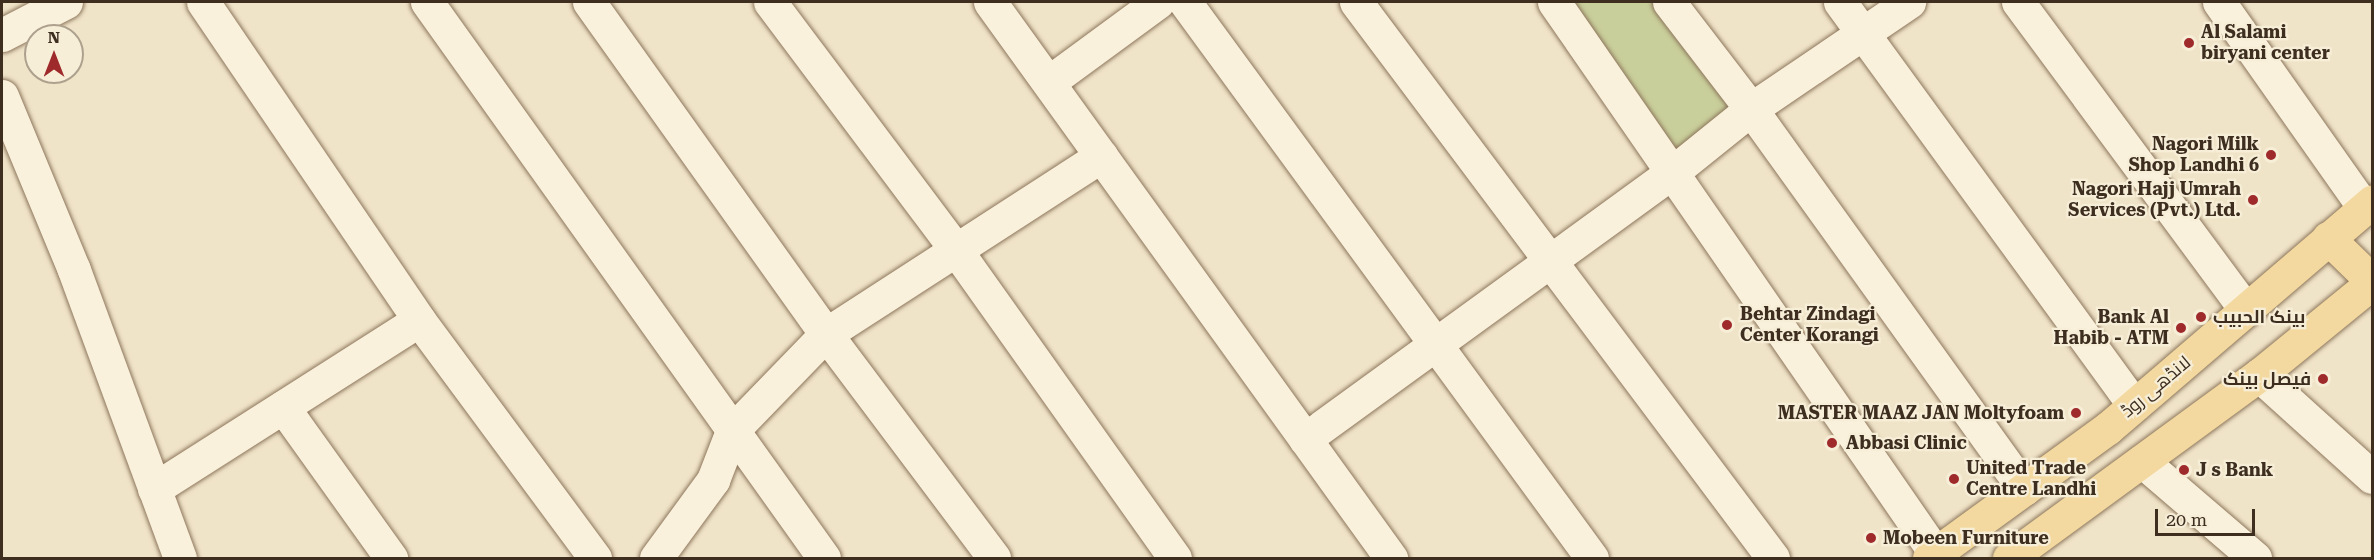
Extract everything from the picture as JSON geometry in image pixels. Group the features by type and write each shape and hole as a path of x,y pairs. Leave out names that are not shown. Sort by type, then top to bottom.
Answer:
{"main road":[{"name":"لانڈھی روڈ","path":"1933,556 2134,405 2369,205"},
{"path":"2023,555 2142,460 2259,375 2373,282 2328,238"}],"street":[{"path":"2,35 66,2"},
{"path":"203,2 419,320 595,558"},
{"path":"427,2 825,558"},
{"path":"589,2 826,334 994,558"},
{"path":"770,2 956,250 1175,558"},
{"path":"990,2 1305,439 1380,555"},
{"path":"1048,82 1158,2"},
{"path":"1185,2 1437,342 1592,558"},
{"path":"1356,2 1773,558"},
{"path":"1554,2 1674,171 1933,556"},
{"path":"1669,2 1750,109 2024,489"},
{"path":"1840,2 2134,405"},
{"path":"1305,439 1674,171 1750,109 1909,2"},
{"path":"2018,2 2246,310"},
{"path":"2219,2 2369,205"},
{"path":"2,96 74,270 180,558"},
{"path":"656,558 713,480 732,430 826,334 1101,156"},
{"path":"154,489 419,320"},
{"path":"2259,375 2373,477"},
{"path":"283,407 391,558"},
{"path":"2142,460 2255,558"}],"green space":[{"path":"1554,2 1669,2 1751,109 1674,171"}],"place":[{"name":"Al Salami biryani center","path":"2189,43"},
{"name":"Nagori Milk Shop Landhi 6","path":"2271,155"},
{"name":"Nagori Hajj Umrah Services (Pvt.) Ltd.","path":"2253,200"},
{"name":"بينک الحبيب","path":"2201,317"},
{"name":"Behtar Zindagi Center Korangi","path":"1727,325"},
{"name":"Bank Al Habib - ATM","path":"2181,328"},
{"name":"فیصل بینک","path":"2323,379"},
{"name":"MASTER MAAZ JAN Moltyfoam","path":"2076,413"},
{"name":"Abbasi Clinic","path":"1832,443"},
{"name":"J s Bank","path":"2184,470"},
{"name":"United Trade Centre Landhi","path":"1954,479"},
{"name":"Mobeen Furniture","path":"1871,538"}]}
